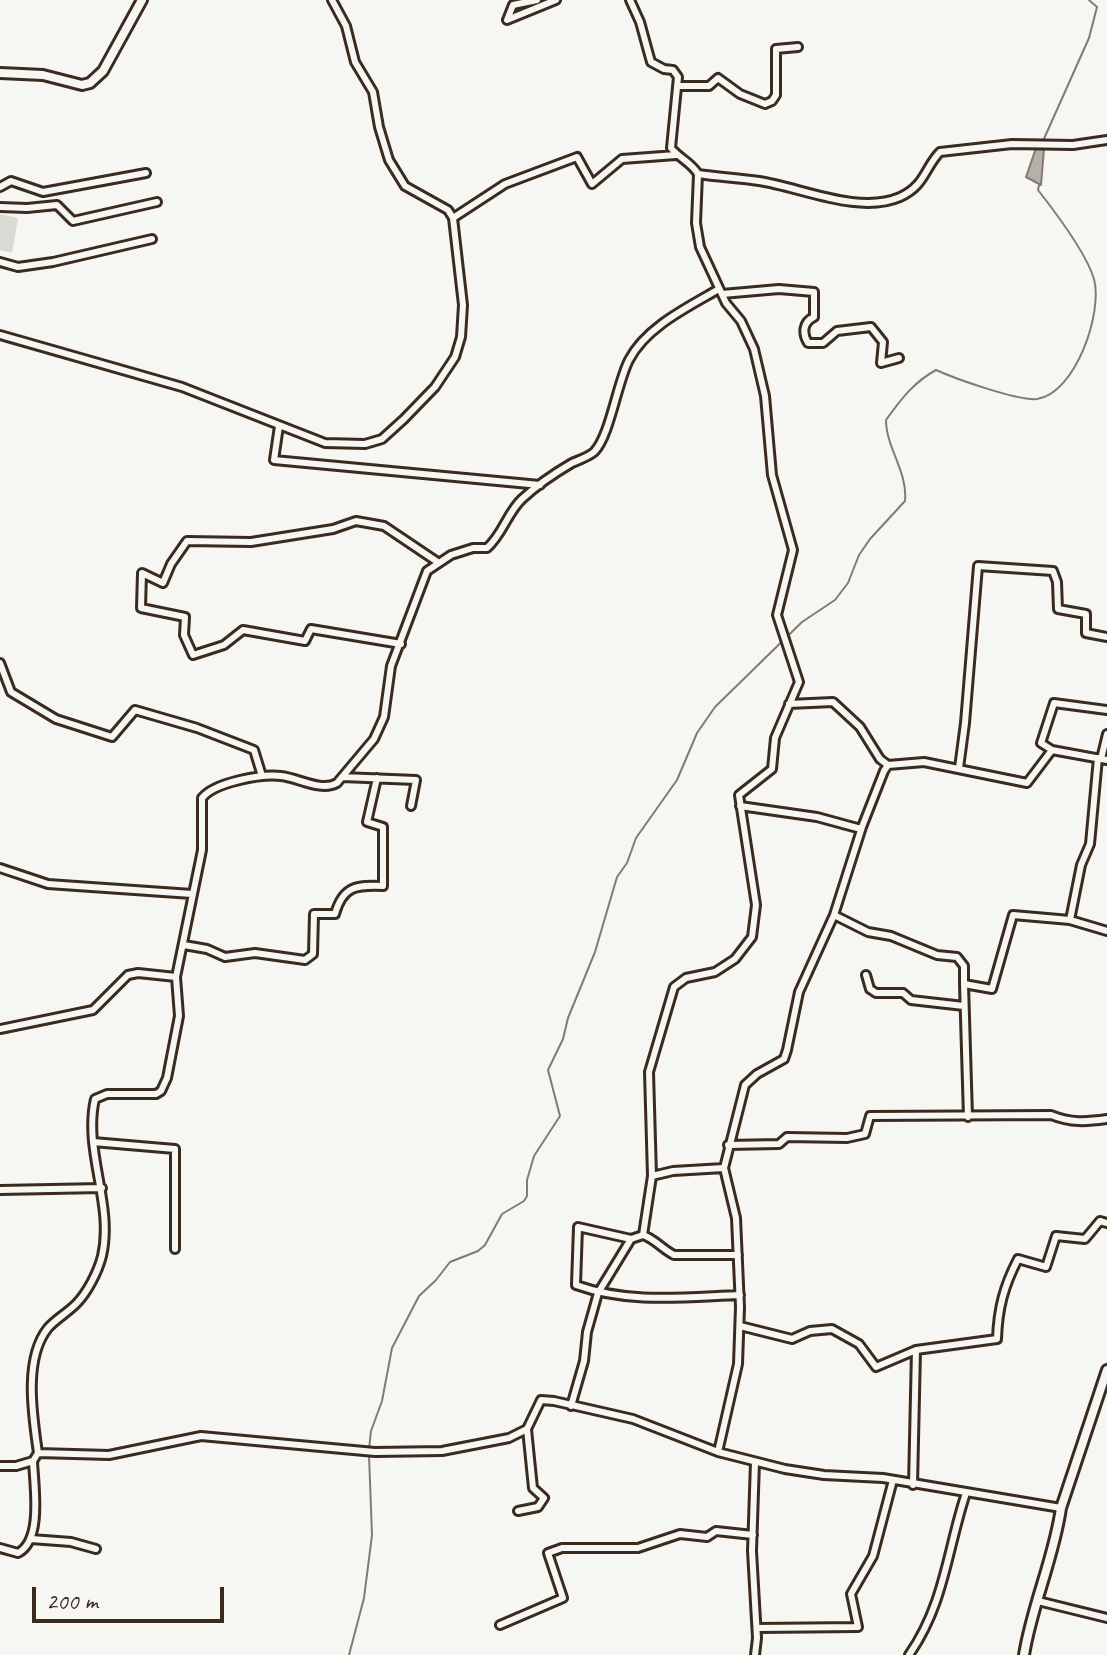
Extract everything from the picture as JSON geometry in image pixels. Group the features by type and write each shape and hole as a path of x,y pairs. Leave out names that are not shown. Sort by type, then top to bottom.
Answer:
{"main road":[{"path":"0,73 43,75 82,85 90,83 103,71 142,0"},
{"path":"1024,1655 1061,1508 1107,1370"}],"street":[{"path":"0,335 182,387 325,443 365,444 382,439 435,387 455,357 461,337 463,305 453,218 448,210 405,186 389,160 373,92 355,62 346,26 332,0"},
{"path":"537,0 513,5 507,20 556,0"},
{"path":"630,0 640,22 651,62 673,70 678,77 671,148 696,168 696,223 700,247 720,291 741,321 754,349 765,396 772,475 793,550 777,615 799,682 775,738 772,769 739,795 756,905 752,937 735,959 715,972 686,978 674,987 649,1072 652,1176 643,1235"},
{"path":"678,86 709,86 718,78 740,94 765,104 776,95 776,49 798,47"},
{"path":"698,174 758,180 832,199 868,202 899,198 918,184 940,152 1012,144 1073,145 1107,140"},
{"path":"453,218 505,184 577,157 592,184 622,159 676,155"},
{"path":"0,187 11,181 43,192 146,173"},
{"path":"0,207 57,205 73,221 157,202"},
{"path":"0,262 18,267 53,262 152,239"},
{"path":"0,1548 18,1553 29,1545 31,1539 35,1515 33,1461 38,1453 29,1395 45,1332 77,1303 92,1281 101,1258 105,1232 102,1188 93,1142 95,1099 101,1095 147,1095 161,1091 171,1064 179,1016 176,977 203,838 202,798 206,793 228,784 262,776 283,776 334,786 374,739 384,717 391,666 427,571 451,555 473,548 487,548 498,539 517,504 540,485 594,451 603,436 627,363 636,347 656,329 720,291 779,289 814,292 814,317 807,320 805,326 804,337 808,343 823,343 837,331 871,327 883,342 881,363 899,358"},
{"path":"279,426 274,460 540,485"},
{"path":"401,644 311,629 305,641 243,630 224,645 193,655 184,635 185,617 141,608 142,573 163,583 171,564 187,541 251,542 333,529 356,521 384,526 439,563"},
{"path":"959,768 978,566 1053,571 1057,582 1058,609 1086,614 1086,633 1107,637"},
{"path":"0,663 11,692 56,719 112,737 135,710 197,728 254,750 262,776"},
{"path":"789,704 833,702 860,727 880,759 888,765 924,762 1027,783 1052,750"},
{"path":"1102,759 1052,750 1041,743 1054,703 1107,710"},
{"path":"1070,920 1081,865 1090,844 1107,734"},
{"path":"718,1452 738,1364 740,1326 736,1218 724,1168 728,1145 745,1085 757,1074 784,1059 799,992 834,915 861,829 888,765"},
{"path":"342,777 416,780 411,806"},
{"path":"184,945 207,949 225,957 255,953 305,960 313,954 314,914 335,914 346,891 365,885 383,886 383,827 367,822 377,778"},
{"path":"740,806 817,817 861,829"},
{"path":"0,868 48,884 192,894"},
{"path":"834,915 868,932 891,936 937,955 957,957 964,966 968,1117"},
{"path":"964,984 992,989 1013,915 1070,920 1107,931"},
{"path":"0,1029 93,1010 128,975 138,973 176,977"},
{"path":"866,975 870,989 876,993 903,993 911,1000 964,1006"},
{"path":"728,1145 779,1144 787,1137 847,1138 865,1134 870,1116 1051,1115 1076,1123 1107,1119"},
{"path":"93,1142 175,1149 175,1249"},
{"path":"652,1176 673,1171 724,1168"},
{"path":"0,1190 102,1188"},
{"path":"740,1326 792,1339 810,1331 832,1329 859,1344 876,1367 916,1350 997,1339 1003,1289 1018,1259 1046,1267 1056,1236 1085,1239 1100,1221 1107,1223"},
{"path":"738,1255 674,1255 643,1235 631,1239 578,1227 576,1285 598,1293 636,1298 740,1295"},
{"path":"571,1406 598,1293 631,1239"},
{"path":"913,1485 916,1350"},
{"path":"38,1453 109,1455 201,1436 357,1451 442,1451 509,1438 527,1429 541,1400 633,1419 718,1452 755,1462 824,1475 893,1480 1061,1508"},
{"path":"518,1511 538,1507 544,1498 533,1488 527,1429"},
{"path":"0,1466 33,1461"},
{"path":"755,1462 755,1655"},
{"path":"757,1628 858,1627 851,1594 873,1556 893,1480"},
{"path":"909,1655 924,1634 937,1603 966,1493"},
{"path":"500,1625 563,1598 548,1553 562,1548 638,1548 680,1534 707,1537 716,1531 753,1535"},
{"path":"31,1539 71,1542 96,1549"},
{"path":"1038,1601 1107,1618"}],"shaded area":[{"path":"1036,148 1044,149 1041,185 1026,177"},
{"path":"0,214 18,218 12,253 0,250"}],"waterway":[{"path":"1043,141 1089,38 1097,7 1089,0"},
{"path":"369,1449 392,1348 419,1296 450,1262 485,1245 502,1214 527,1196 527,1180 534,1156 560,1116 548,1070 563,1039 568,1018 595,952 617,877 627,863 636,838 677,780 697,733 715,707 802,622 835,600 848,583 859,555 870,539 905,501 903,480 889,440 886,420 908,392 936,370 1002,393 1037,399 1051,393 1075,367 1090,330 1096,293 1094,279 1078,245 1038,190 1039,185"},
{"path":"349,1655 364,1598 372,1535 369,1455"}]}
